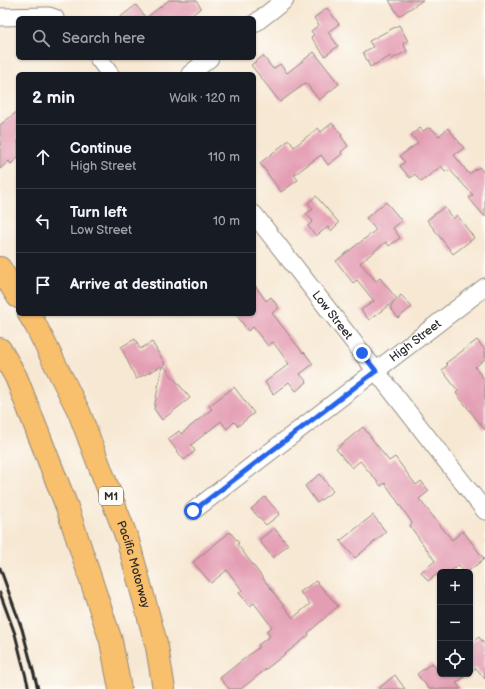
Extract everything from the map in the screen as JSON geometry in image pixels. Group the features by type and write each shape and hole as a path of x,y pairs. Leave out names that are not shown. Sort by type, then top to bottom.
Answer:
{"highway":[{"path":"0,268 16,294"},
{"name":"Pacific Motorway","path":"30,316 79,412 128,542 157,647 164,689"},
{"path":"0,349 16,377 67,507 111,641 120,689"}],"street":[{"path":"256,22 285,0"},
{"path":"0,16 49,16"},
{"path":"100,60 108,72"},
{"path":"192,72 208,60"},
{"name":"Low Street","path":"256,217 485,511"},
{"name":"High Street","path":"193,511 485,287"}],"building":[{"path":"169,0 196,0 201,8 191,16 149,16"},
{"path":"389,0 423,0 399,16"},
{"path":"136,5 144,16 122,16"},
{"path":"327,8 339,24 328,32 338,46 325,56 311,37 314,35 311,31 319,25 314,18"},
{"path":"399,25 408,41 403,43 407,51 392,59 391,56 370,67 363,52 373,47 369,41"},
{"path":"314,52 339,84 319,100 306,83 280,102 251,65 263,56 273,69 280,64 287,73"},
{"path":"16,113 16,160 11,164 9,161 0,169 0,125"},
{"path":"332,123 342,135 341,136 348,146 341,152 342,154 328,165 321,155 294,175 298,180 281,192 260,163 289,140 294,147 318,128 321,132"},
{"path":"420,128 423,131 428,128 432,129 439,136 448,128 464,148 454,155 469,174 479,167 485,174 485,217 469,198 473,195 450,170 446,172 441,166 421,182 415,174 410,178 400,166 405,162 400,156 418,143 411,135"},
{"path":"316,196 339,223 331,231 328,227 316,236 308,226 313,221 306,214 313,209 308,203"},
{"path":"386,202 402,221 393,228 400,238 389,246 386,242 360,263 376,281 380,278 397,299 369,320 361,310 374,301 357,280 353,283 336,261 376,230 366,218"},
{"path":"444,207 453,219 457,215 474,238 453,254 427,220"},
{"path":"256,287 266,301 271,297 279,308 272,313 313,364 300,374 307,382 296,391 289,382 273,394 265,382 289,364 273,342 268,346 253,327 248,331 237,316 256,316"},
{"path":"401,295 412,307 398,318 390,307"},
{"path":"135,339 140,349 152,342 165,364 163,365 190,398 162,420 154,409 162,366 136,379 121,347"},
{"path":"477,340 485,350 485,359 475,367 485,380 485,430 456,393 458,391 442,370 448,365 446,363"},
{"path":"234,387 254,413 238,426 234,422 227,429 221,421 191,445 195,451 184,460 168,439 179,431 181,434 212,409 209,406"},
{"path":"363,427 389,461 395,457 416,485 421,481 429,491 419,499 452,540 463,531 484,559 471,569 462,569 459,565 453,569 437,569 437,574 428,581 421,572 435,561 410,526 412,523 385,483 381,486 360,461 352,468 336,449"},
{"path":"320,474 333,491 317,503 305,486"},
{"path":"265,497 280,514 266,525 251,509"},
{"path":"373,515 386,532 355,558 340,541"},
{"path":"274,528 288,545 273,558 259,540"},
{"path":"230,532 239,543 237,544 293,618 310,604 300,592 316,581 338,606 308,633 309,635 241,689 229,689 220,678 259,647 258,645 270,636 266,631 272,627 254,603 250,606 239,593 242,590 227,570 211,583 193,562"},
{"path":"479,637 485,645 485,679 476,668 473,670 473,642"},
{"path":"432,663 437,670 437,677 464,677 456,683 461,689 429,689 417,674"},
{"path":"395,675 405,689 378,689"}],"railway":[{"path":"0,568 22,629 38,689"},
{"path":"0,593 15,634 29,689"}],"route":[{"path":"193,511 376,371 362,353"}]}
